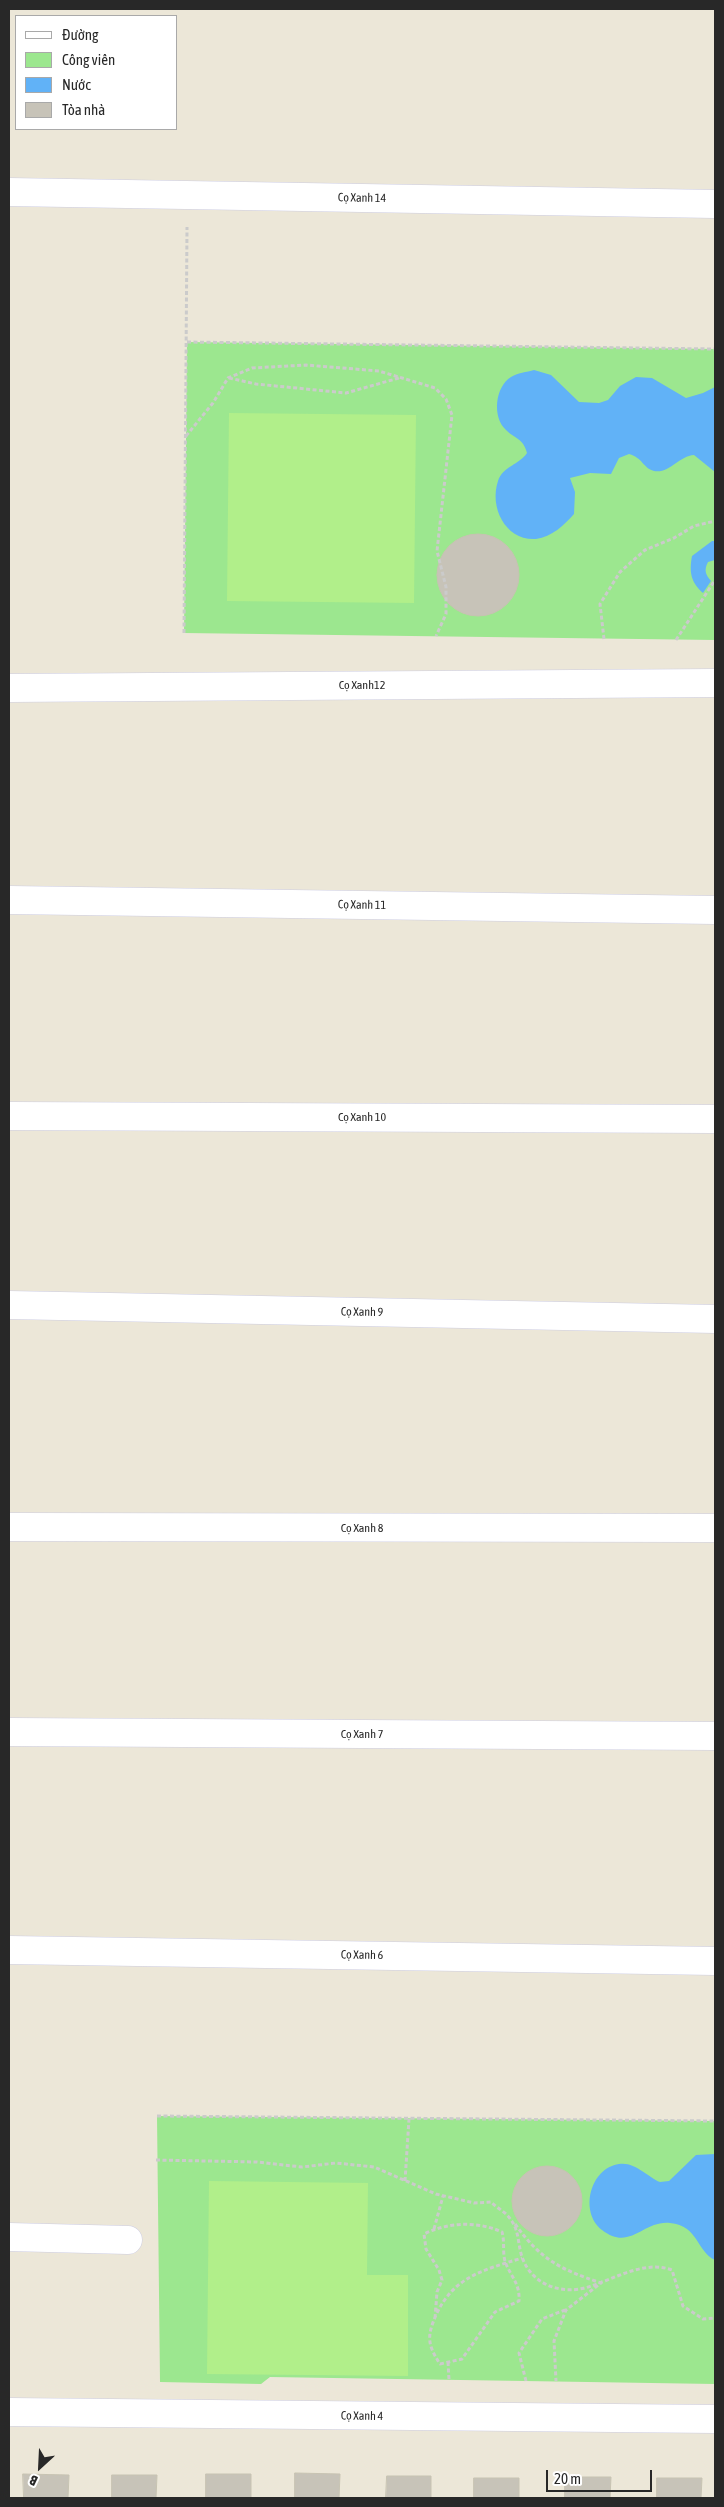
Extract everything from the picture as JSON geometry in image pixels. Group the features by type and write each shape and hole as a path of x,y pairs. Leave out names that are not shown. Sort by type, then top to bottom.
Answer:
{"street":[{"name":"Cọ Xanh 14","path":"9,192 715,204"},
{"name":"Cọ Xanh12","path":"9,688 715,683"},
{"name":"Cọ Xanh 11","path":"9,900 715,910"},
{"name":"Cọ Xanh 10","path":"9,1116 715,1119"},
{"name":"Cọ Xanh 9","path":"9,1305 715,1319"},
{"name":"Cọ Xanh 8","path":"9,1527 715,1528"},
{"name":"Cọ Xanh 7","path":"9,1732 715,1736"},
{"name":"Cọ Xanh 6","path":"9,1950 715,1961"},
{"path":"9,2237 128,2240"},
{"name":"Cọ Xanh 4","path":"9,2412 715,2419"}],"path":[{"path":"184,633 187,224"},
{"path":"187,342 715,349"},
{"path":"186,436 213,403 228,378 252,368 306,365 378,371 435,388 446,399 452,414 437,551 446,587 446,614 436,636"},
{"path":"228,378 256,384 346,393 400,378"},
{"path":"604,639 600,604 620,572 645,550 674,538 694,526 715,522"},
{"path":"676,640 715,580"},
{"path":"157,2116 715,2122"},
{"path":"405,2180 409,2118"},
{"path":"156,2160 257,2162 302,2167 336,2162 374,2167 443,2196 474,2203 491,2202 512,2220 529,2243 552,2263 571,2273 601,2283"},
{"path":"434,2229 443,2196"},
{"path":"512,2220 522,2258 537,2280 564,2291 578,2291 636,2270 660,2266 672,2270 683,2306 703,2319 715,2318"},
{"path":"435,2318 437,2292 442,2280 439,2270 426,2249 424,2234 434,2229 479,2224 502,2232 506,2263 515,2277 520,2291 519,2301 494,2312 462,2359 440,2364 432,2352 428,2332 448,2293 464,2280 506,2263 522,2258"},
{"path":"526,2381 519,2354 527,2339 542,2319 566,2310 601,2283"},
{"path":"556,2381 554,2341 566,2310"},
{"path":"448,2362 449,2380"}],"green space":[{"path":"187,342 715,349 715,640 184,633"},
{"path":"229,413 416,415 414,603 227,601"},
{"path":"157,2116 715,2121 715,2384 270,2377 261,2384 160,2382"},
{"path":"209,2181 368,2183 367,2275 408,2275 408,2376 207,2374"}],"water":[{"path":"534,370 551,375 579,402 599,403 608,400 620,386 636,377 652,378 686,398 715,387 715,472 694,455 684,458 664,470 654,471 629,454 619,458 611,474 590,473 570,478 575,492 574,514 557,530 547,536 536,539 516,535 502,521 496,502 496,491 500,476 527,453 521,442 509,433 502,424 497,410 497,402 502,388 511,377"},
{"path":"712,541 715,541 715,560 708,562 706,572 711,581 703,593 693,581 692,556"},
{"path":"715,2154 715,2260 704,2251 687,2229 679,2225 660,2223 629,2237 621,2238 612,2236 602,2230 595,2222 591,2213 591,2192 601,2173 609,2167 619,2164 630,2165 655,2180 660,2182 669,2181 696,2155"}],"building":[{"path":"470,534 486,534 501,541 512,552 519,567 516,591 507,604 486,616 470,616 455,609 444,598 437,583 437,567 444,552 455,541"},
{"path":"554,2166 567,2172 576,2181 580,2187 582,2201 580,2215 572,2226 561,2234 540,2236 533,2234 522,2226 514,2215 512,2194 514,2187 522,2176 533,2168"},
{"path":"295,2473 340,2474 339,2498 295,2498"},
{"path":"23,2474 69,2475 68,2498 24,2498"},
{"path":"206,2474 251,2474 251,2498 206,2498"},
{"path":"112,2475 157,2475 156,2498 112,2498"},
{"path":"387,2476 431,2476 431,2498 386,2498"},
{"path":"565,2477 611,2477 610,2498 565,2498"},
{"path":"474,2478 519,2478 519,2498 474,2498"},
{"path":"657,2478 702,2478 701,2498 657,2498"}]}
